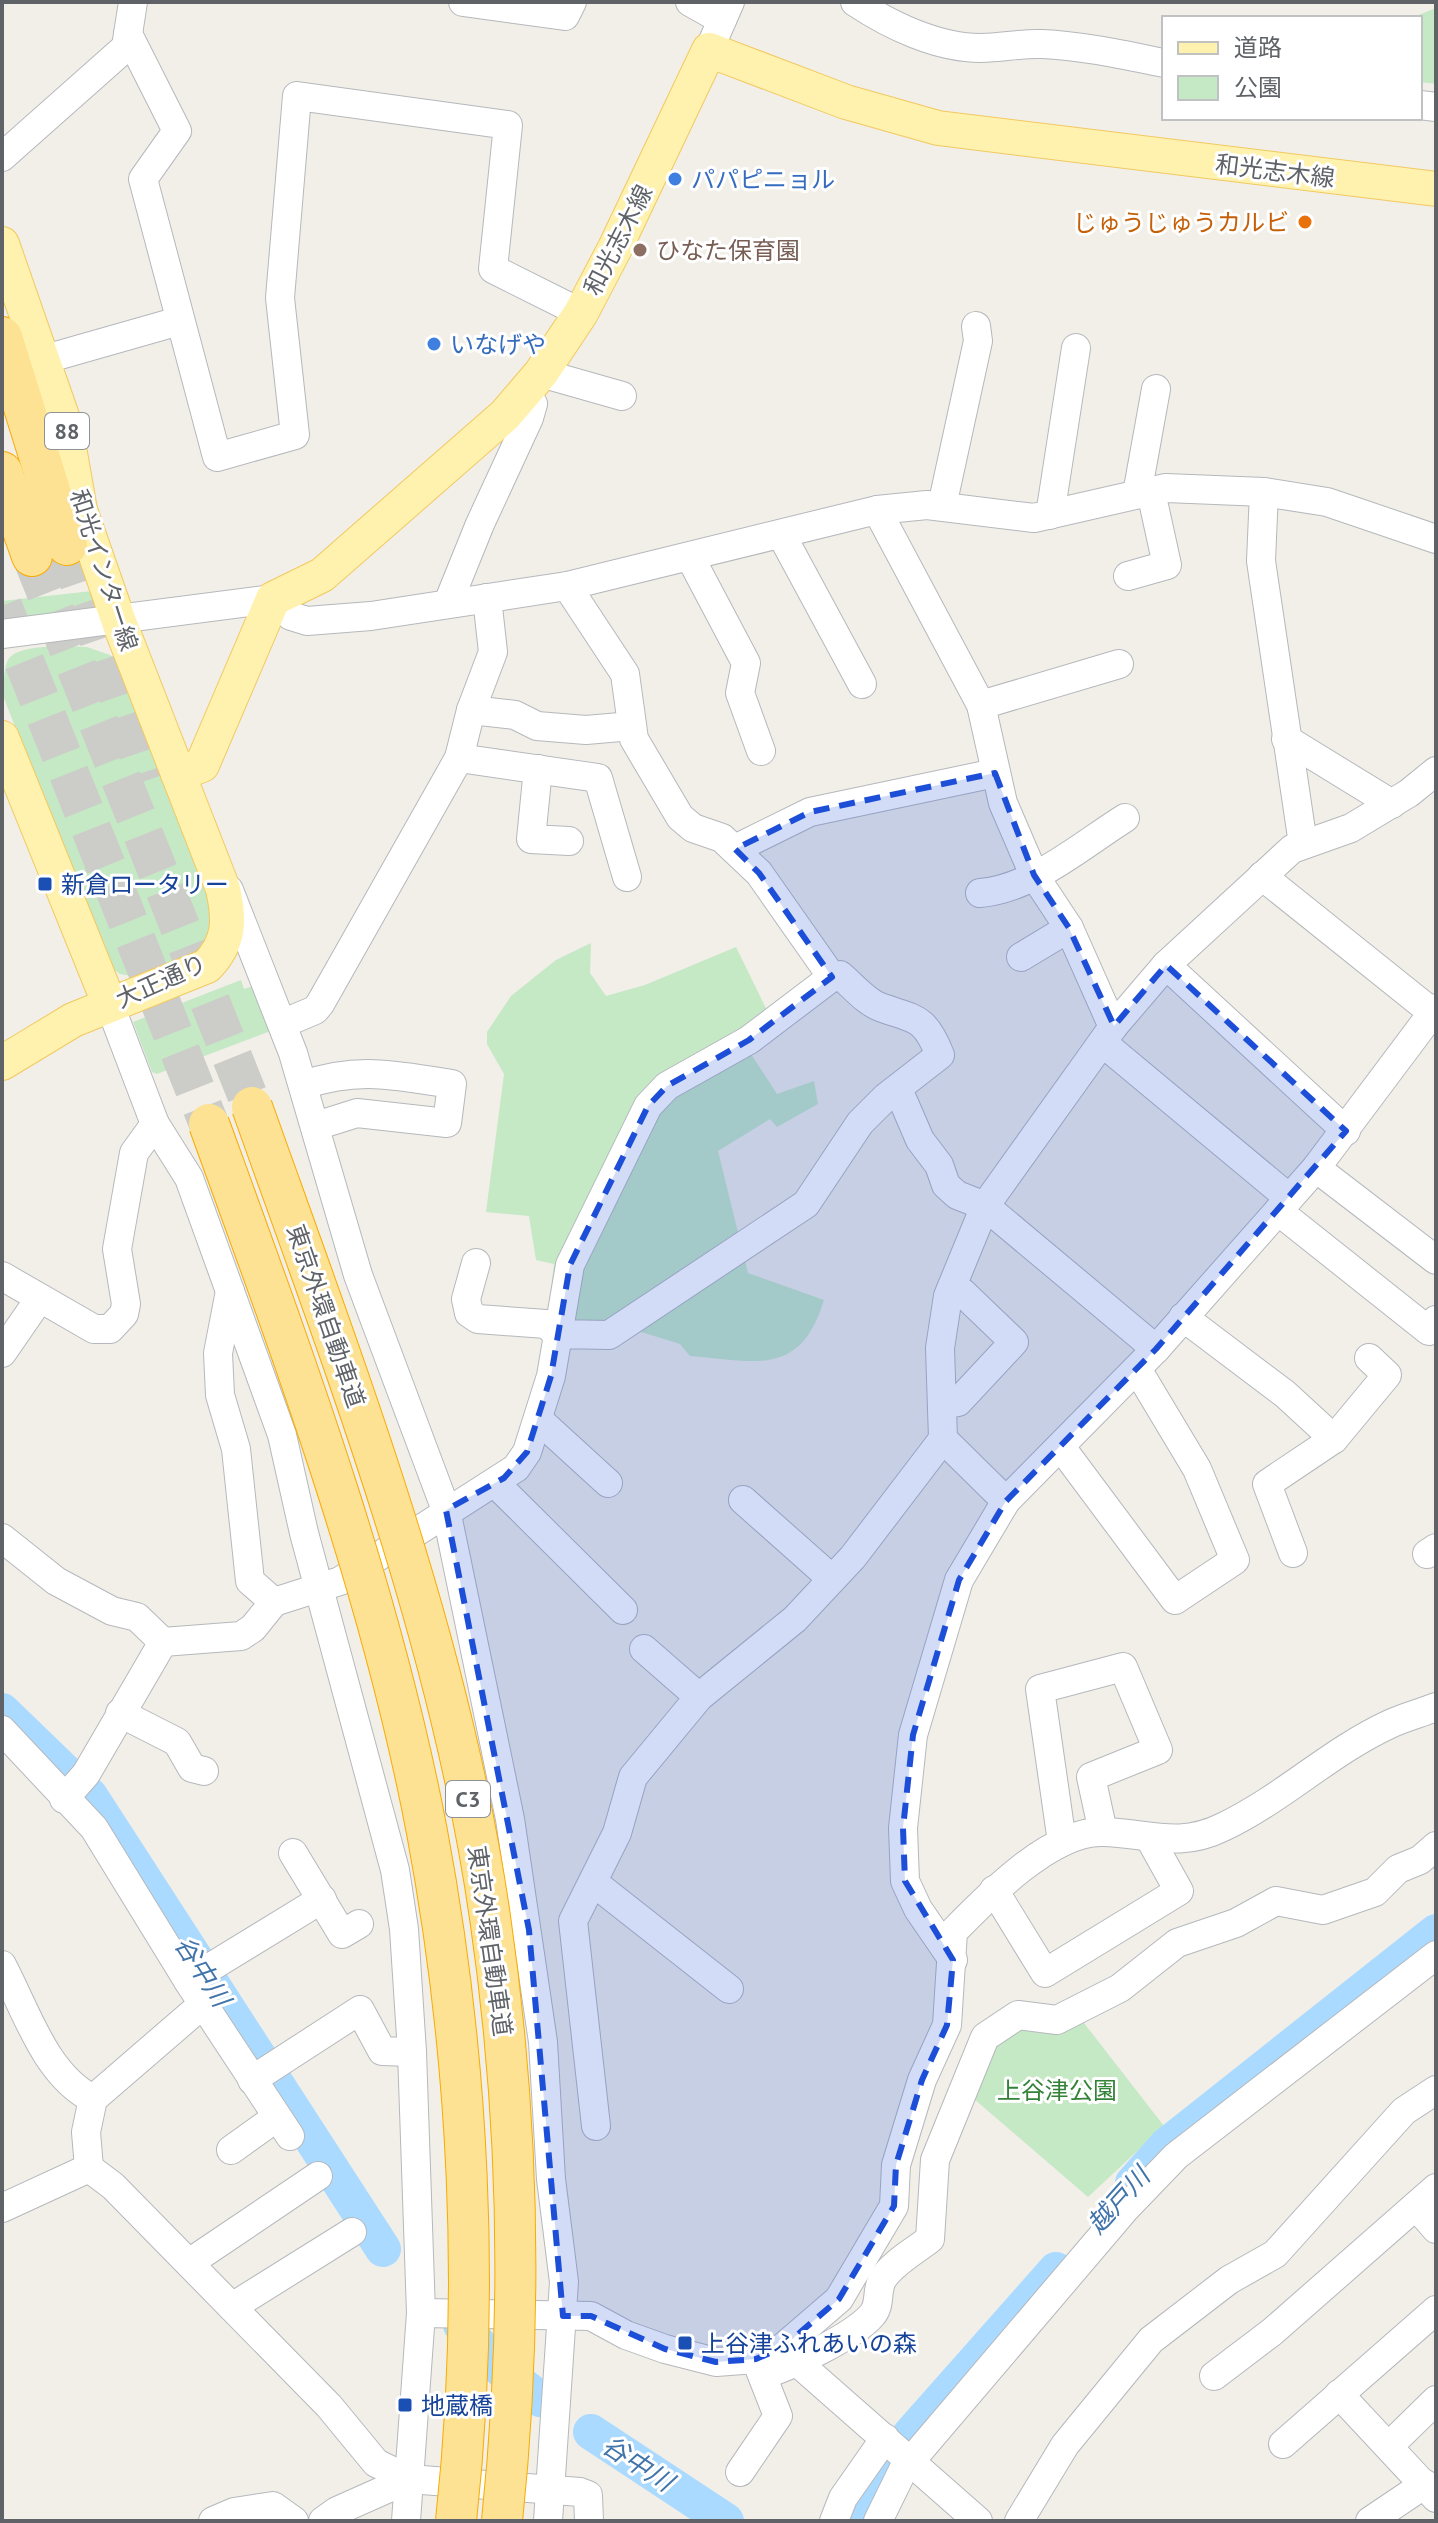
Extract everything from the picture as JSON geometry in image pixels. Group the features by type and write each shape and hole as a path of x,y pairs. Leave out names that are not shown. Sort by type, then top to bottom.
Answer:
{"highway":[{"path":"2,337 50,550 2,472"},
{"name":"東京外環自動車道","path":"252,1107 375,1460 418,1599 459,1760 490,1915 502,2012 514,2198 512,2403 502,2521"},
{"name":"東京外環自動車道","path":"209,1124 280,1318 338,1497 374,1615 426,1830 454,2016 463,2151 467,2303 456,2521"}],"main road":[{"name":"和光志木線","path":"273,599 322,575 495,425 533,384 581,313 720,24 846,102 938,128 1436,189"},
{"name":"和光インター線","path":"2,244 65,425 80,510 119,622 206,845"},
{"path":"178,774 202,765 273,599"},
{"path":"2,738 109,1003"},
{"name":"大正通り","path":"2,1063 60,1027 109,1003 207,966 221,949 228,930 226,903 206,845"}],"street":[{"path":"2,157 126,47 133,2"},
{"path":"463,2 568,9"},
{"path":"690,2 720,24"},
{"path":"855,2 880,18 949,44 979,48 1065,45 1162,63"},
{"path":"128,34 177,131 143,179 217,457 295,435 280,298 297,96 508,125 493,269 581,313"},
{"path":"42,360 179,321"},
{"path":"942,506 978,341 976,326"},
{"path":"1050,515 1076,348"},
{"path":"448,603 529,418 533,384 622,396"},
{"path":"1128,576 1167,565 1144,493 1156,389"},
{"path":"2,634 119,622 273,599 291,616 307,621 371,616 567,586 877,510 942,506 1034,518 1166,488 1264,492 1327,502 1436,539"},
{"path":"1264,492 1261,561 1303,844"},
{"path":"877,510 981,705 1003,803 1034,875 1069,928 1108,1035 1284,1204 1429,1331 1436,1320"},
{"path":"781,534 862,684"},
{"path":"690,557 746,663 740,693 761,751"},
{"path":"567,586 625,674 634,739 680,817 693,828 722,838 759,873 832,977"},
{"path":"282,1024 315,1010 320,1004 459,758 471,710 493,652 487,598"},
{"path":"981,705 1119,664"},
{"path":"471,710 515,715 537,726 586,730 632,726"},
{"path":"1286,739 1392,804"},
{"path":"459,758 598,778 627,877"},
{"path":"538,769 531,839 569,841"},
{"path":"596,2126 573,1921 617,1833 633,1777 699,1697 795,1619 832,1579 878,1526 943,1439 940,1348 952,1287 985,1206 1108,1035 1166,965 1262,876 1303,844 1351,828 1392,804 1436,771"},
{"path":"735,849 810,812 995,773"},
{"path":"980,893 1001,891 1034,875 1125,818"},
{"path":"206,845 229,891 282,1024 304,1085 335,1204 358,1275 446,1510 510,1819 529,1930 543,2042 551,2179 564,2282 548,2521"},
{"path":"953,1960 918,1909 905,1881 903,1828 913,1735 959,1580 1006,1501 1146,1359 1316,1168 1434,1010 1262,876"},
{"path":"1021,957 1069,928"},
{"path":"1166,965 1346,1131"},
{"path":"2,1538 56,1581 112,1611 137,1617 163,1642 241,1636 253,1628 274,1602 340,1581 446,1510 495,1483 521,1460 539,1420 551,1376 557,1334 570,1265 648,1106 667,1086 749,1040 832,977 840,975 879,1007 915,1018 934,1039 940,1055 860,1123 806,1204 609,1335 557,1334 546,1324 478,1319 469,1313 466,1299 476,1263"},
{"path":"109,1003 155,1124 189,1178 282,1435 319,1588 395,1870 404,1929 412,2052 421,2313 406,2521"},
{"path":"304,1085 338,1074 378,1073 452,1084 447,1123 357,1113 316,1126"},
{"path":"898,1089 920,1140 939,1165 946,1185 957,1195 985,1206 1146,1359 1235,1560 1175,1600 1061,1447"},
{"path":"2,1276 101,1331 110,1329 124,1314 126,1296 117,1249 134,1153 155,1124"},
{"path":"1316,1168 1436,1260"},
{"path":"942,1404 958,1402 1014,1342 963,1293 952,1287"},
{"path":"230,1290 224,1306 218,1353 220,1395 236,1449 250,1581 274,1602"},
{"path":"2,1353 40,1298"},
{"path":"1183,1317 1285,1394 1334,1439"},
{"path":"1293,1553 1267,1484 1334,1439 1387,1375 1369,1358"},
{"path":"539,1420 608,1483"},
{"path":"943,1439 1006,1501"},
{"path":"495,1483 623,1610"},
{"path":"743,1500 832,1579"},
{"path":"74,1788 163,1642"},
{"path":"644,1649 699,1697"},
{"path":"1062,1842 1040,1689 1123,1667 1158,1750 1091,1777 1103,1832"},
{"path":"740,2472 778,2416 775,2361 839,2299 894,2206 896,2165 922,2080 947,2025 953,1932 994,1890 1062,1842 1103,1832 1179,1840 1222,1828 1389,1725 1436,1707"},
{"path":"120,1713 177,1742 192,1768 204,1771"},
{"path":"2,1730 74,1788 94,1828 263,2073 283,2126 231,2150"},
{"path":"994,1890 1045,1973 1179,1891 1150,1839"},
{"path":"421,2313 591,2316 652,2345 716,2362 775,2361 874,2313 886,2275 930,2239 935,2160 985,2037 1018,2015 1057,2020 1120,1988 1177,1943 1236,1923 1276,1901 1323,1910 1375,1892 1398,1869 1420,1860 1436,1846"},
{"path":"293,1853 342,1934 359,1924"},
{"path":"593,1882 729,1989"},
{"path":"322,1899 201,1982 93,2099 86,2132 89,2168 113,2186 329,2406 376,2463 409,2479 552,2488 588,2495 589,2521"},
{"path":"834,2521 852,2483 898,2449 1176,2156 1436,1955"},
{"path":"2,1965 55,2067 74,2089 93,2099"},
{"path":"263,2073 360,2010 382,2051 412,2052"},
{"path":"1019,2521 1065,2445 1151,2340 1229,2280 1275,2254 1404,2111 1436,2090"},
{"path":"2,2208 89,2168"},
{"path":"189,2263 318,2176"},
{"path":"1214,2376 1272,2332 1426,2197 1436,2229"},
{"path":"232,2307 352,2232"},
{"path":"1283,2444 1436,2310"},
{"path":"775,2361 898,2449 978,2521"},
{"path":"1339,2394 1431,2491 1370,2521"},
{"path":"1389,2446 1436,2400"},
{"path":"878,2521 898,2449"},
{"path":"323,2521 337,2511 409,2479"},
{"path":"213,2521 234,2512 273,2506 294,2521"}],"highlighted area":[{"path":"995,773 1034,875 1069,928 1114,1026 1166,965 1346,1131 1156,1349 1006,1501 959,1580 913,1735 903,1828 905,1881 953,1960 947,2025 922,2080 896,2165 894,2206 839,2299 782,2348 756,2359 716,2362 665,2349 591,2316 563,2316 529,1930 446,1510 504,1478 527,1452 551,1376 570,1265 648,1106 667,1086 749,1040 832,977 759,873 735,849 810,812"}],"green space":[{"path":"1436,8 1436,84 1422,82 1422,16 1416,16"},
{"path":"101,590 108,610 2,622 2,601"},
{"path":"87,647 110,655 121,665 213,903 210,932 194,957 137,977 120,974 107,964 4,698 5,668 13,655 32,648"},
{"path":"591,943 590,973 606,996 645,985 736,947 778,1033 749,1051 777,1094 814,1081 818,1104 777,1127 770,1119 718,1151 748,1273 824,1300 814,1325 802,1342 788,1353 755,1361 690,1356 680,1344 638,1331 573,1326 549,1305 554,1264 536,1260 529,1216 486,1212 504,1074 487,1044 487,1032 511,996 556,960"},
{"path":"241,980 244,989 256,985 273,1030 157,1074 152,1072 133,1022"},
{"name":"上谷津公園","path":"1077,2014 1164,2126 1088,2197 973,2098 983,2049 1023,2021"}],"waterway":[{"name":"谷中川","path":"2,1711 90,1796 383,2249"},
{"name":"越戸川","path":"1133,2183 1167,2145 1436,1932"},
{"name":"越戸川","path":"854,2521 910,2435 1056,2270"},
{"name":"谷中川","path":"461,2325 502,2370 540,2399"},
{"name":"谷中川","path":"591,2432 726,2521"}],"tunnel":[{"path":"67,545 148,780"},
{"path":"32,556 252,1107"},
{"path":"2,606 209,1124"}],"place":[{"name":"パパピニョル","path":"675,179"},
{"name":"じゅうじゅうカルビ","path":"1305,222"},
{"name":"ひなた保育園","path":"640,250"},
{"name":"いなげや","path":"434,344"},
{"name":"新倉ロータリー","path":"45,884"},
{"name":"上谷津ふれあいの森","path":"685,2343"},
{"name":"地蔵橋","path":"405,2405"}]}
